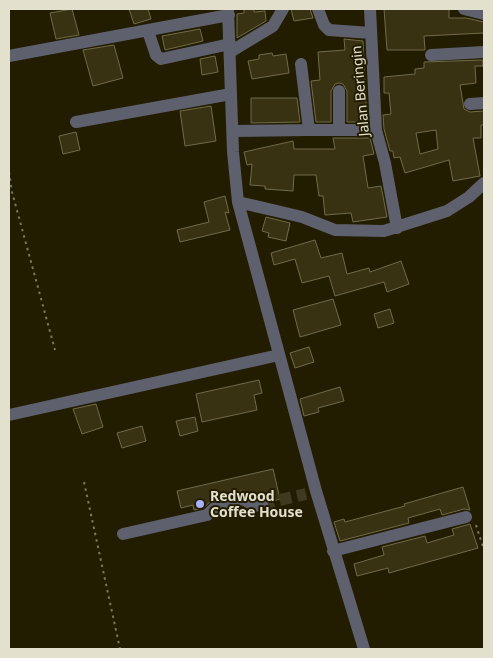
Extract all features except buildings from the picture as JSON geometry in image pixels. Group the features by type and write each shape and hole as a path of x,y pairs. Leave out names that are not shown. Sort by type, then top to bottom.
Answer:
{"street":[{"path":"148,31 156,56 162,59 230,48 273,26 283,9"},
{"path":"318,9 324,25 329,30 371,33"},
{"name":"Jalan Beringin","path":"370,9 376,130 385,163 397,228"},
{"path":"464,9 484,14"},
{"path":"9,56 148,31 228,12 238,202 279,355 311,492 334,550 364,649"},
{"path":"431,55 484,52"},
{"path":"301,64 309,130"},
{"path":"339,91 339,130"},
{"path":"76,122 232,94"},
{"path":"470,104 484,103"},
{"path":"233,131 376,130"},
{"path":"238,202 302,217 335,230 384,231 447,211 470,198 484,182"},
{"path":"9,415 279,355"},
{"path":"123,534 207,515 219,504 243,499 255,506 262,504"},
{"path":"334,550 466,516"}],"path":[{"path":"9,172 12,192 55,350"},
{"path":"84,482 120,649"},
{"path":"466,516 475,521 484,550"}],"tunnel":[{"path":"262,504 306,494"}],"place":[{"name":"Redwood Coffee House","path":"200,504"}]}
